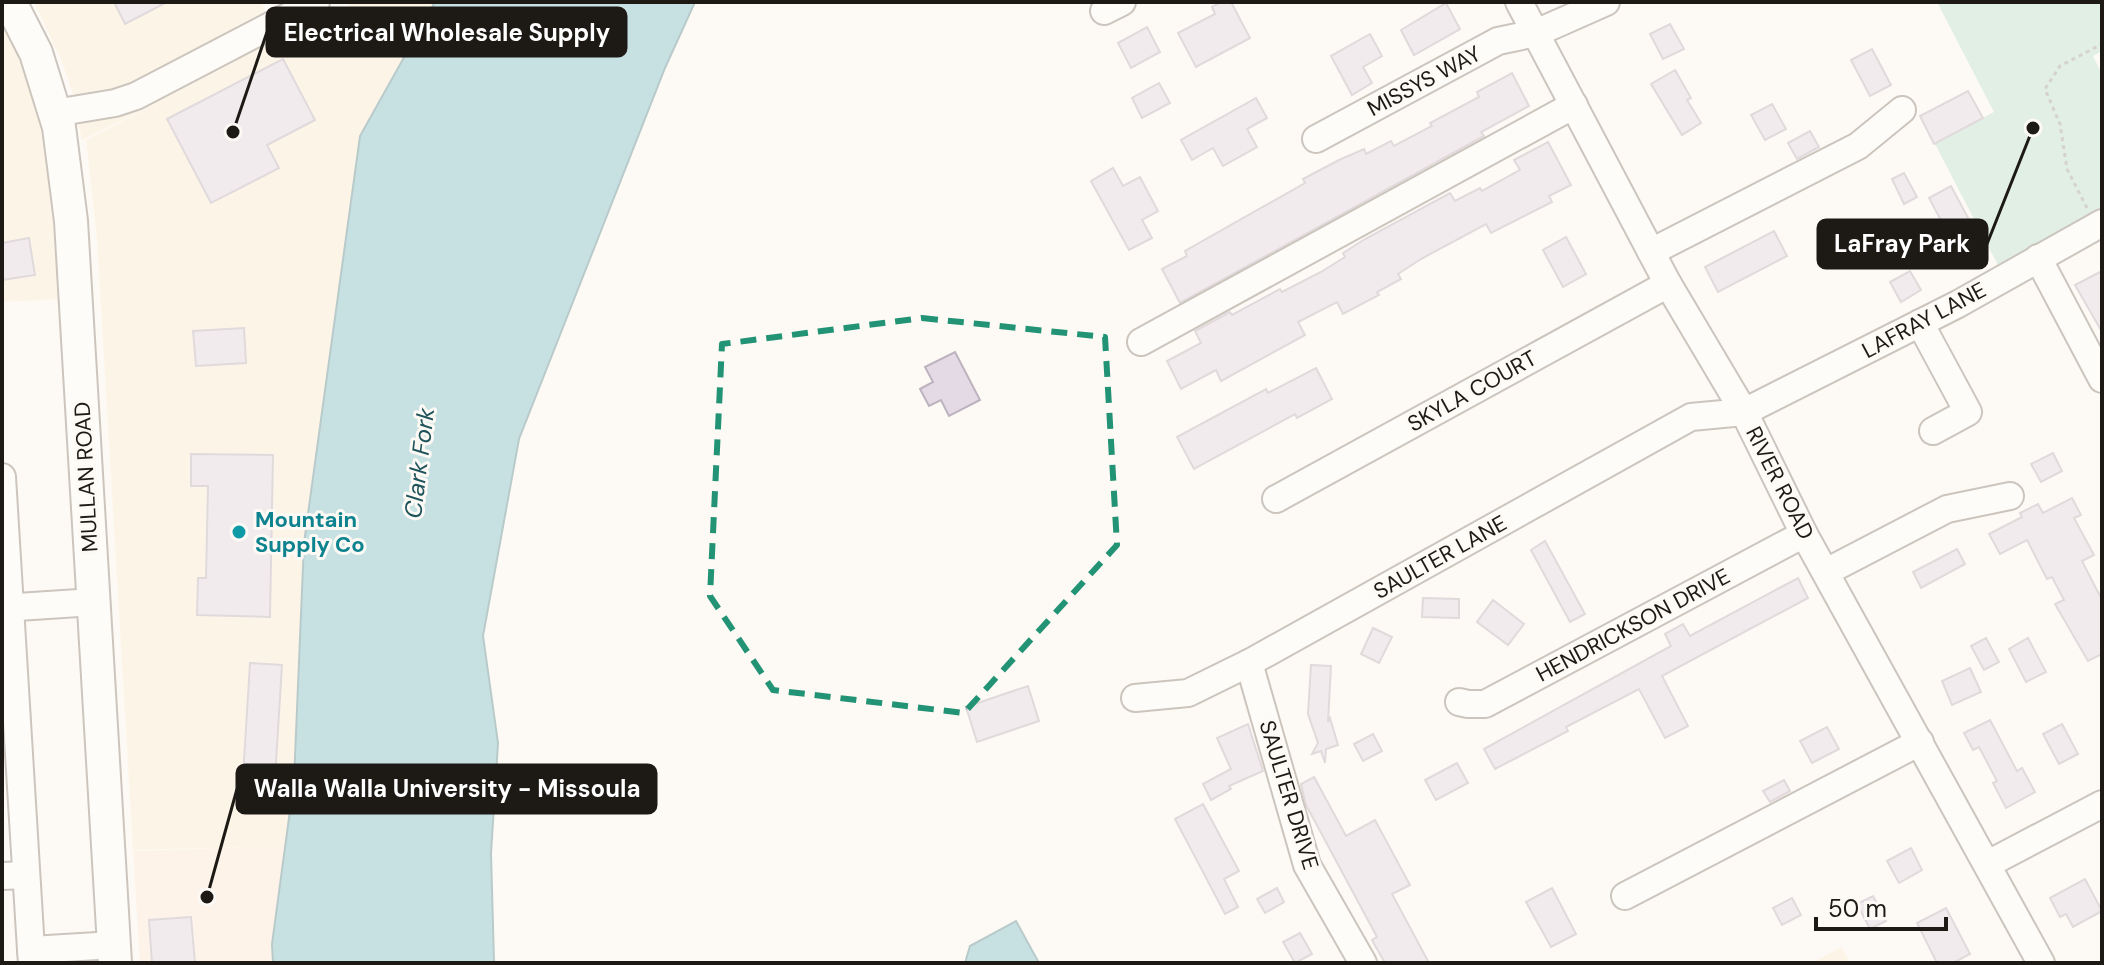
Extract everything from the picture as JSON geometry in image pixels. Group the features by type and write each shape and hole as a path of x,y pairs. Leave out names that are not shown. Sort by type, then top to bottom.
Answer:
{"main road":[{"name":"MULLAN ROAD","path":"10,2 36,53 55,113 71,221 115,954"}],"street":[{"path":"55,113 115,103 136,96 316,2"},
{"name":"RIVER ROAD","path":"1519,2 1668,284 1744,412 1804,534 2041,963"},
{"name":"MISSYS WAY","path":"1316,139 1498,41 1536,33 1606,2"},
{"path":"1141,342 1574,105"},
{"path":"1651,252 1858,146 1902,110"},
{"name":"LAFRAY LANE","path":"1744,412 1920,323 2100,224"},
{"path":"2038,258 2102,379"},
{"name":"SKYLA COURT","path":"1276,499 1668,284"},
{"path":"1920,323 1968,412 1933,431"},
{"name":"SAULTER LANE","path":"1135,698 1188,693 1249,663 1691,417 1744,412"},
{"path":"2,477 14,875 31,956 115,954"},
{"path":"1826,572 1947,509 2010,496"},
{"name":"HENDRICKSON DRIVE","path":"1459,702 1485,704 1804,534"},
{"path":"6,607 94,602"},
{"name":"SAULTER DRIVE","path":"1249,663 1307,865 1363,963"},
{"path":"1625,896 1920,742"},
{"path":"1988,864 2102,804"}],"path":[{"path":"2100,224 2076,191 2067,169 2060,124 2045,89 2060,66 2102,44"}],"highlighted area":[{"path":"922,318 1105,337 1117,545 964,713 773,690 710,596 722,344"}],"shaded area":[{"path":"34,2 261,2 281,42 355,2 435,2 360,136 304,543 294,781 285,846 133,850 97,240 86,140 158,103 82,140 72,91 62,62"},
{"path":"2,18 22,55 39,110 48,153 63,299 2,302"},
{"path":"285,846 272,944 273,963 140,963 133,851"},
{"path":"1841,947 1850,963 1812,963"}],"green space":[{"path":"1937,2 2102,2 2102,51 2093,56 2102,74 2102,213 1999,267 1935,144 1994,112"}],"water":[{"name":"Clark Fork","path":"435,2 695,2 665,68 519,439 483,636 498,743 491,853 494,963 273,963 272,944 294,781 304,543 360,136"},
{"path":"1016,921 1039,963 965,963 970,946"}],"building":[{"path":"114,2 167,2 125,24"},
{"path":"1221,2 1231,2 1250,38 1196,67 1178,33 1215,14 1212,7"},
{"path":"1446,3 1460,29 1414,55 1401,30"},
{"path":"1670,24 1684,49 1663,59 1650,34"},
{"path":"1147,27 1160,52 1131,68 1118,43"},
{"path":"1370,34 1382,56 1363,67 1372,83 1352,95 1331,56"},
{"path":"1872,49 1891,85 1870,96 1851,60"},
{"path":"283,59 315,120 267,145 279,168 211,203 167,119"},
{"path":"1675,70 1691,98 1687,100 1701,123 1682,135 1651,84"},
{"path":"1512,73 1529,106 1481,132 1484,136 1180,303 1162,269 1187,256 1185,251 1305,183 1303,179 1339,160 1364,149 1366,154 1391,141 1394,146 1432,126 1430,123 1479,97 1477,92"},
{"path":"1159,83 1170,103 1142,118 1132,98"},
{"path":"1968,91 1983,118 1934,144 1920,116"},
{"path":"1256,98 1267,118 1247,129 1257,147 1223,166 1213,148 1192,160 1181,140"},
{"path":"1772,104 1786,129 1765,140 1751,115"},
{"path":"1810,131 1819,147 1797,159 1788,143"},
{"path":"1548,142 1571,185 1549,196 1552,202 1491,233 1486,224 1421,259 1398,274 1401,279 1377,292 1379,295 1343,314 1337,302 1298,322 1305,335 1221,381 1216,370 1181,389 1167,361 1201,343 1195,331 1321,272 1345,257 1343,253 1365,239 1450,193 1455,201 1480,188 1482,191 1520,170 1514,160"},
{"path":"1113,168 1123,186 1140,177 1158,211 1142,220 1152,238 1129,250 1091,181"},
{"path":"1904,173 1917,197 1904,204 1892,179"},
{"path":"1951,186 1974,229 1952,241 1929,198"},
{"path":"1774,231 1787,256 1718,292 1705,267"},
{"path":"1566,237 1586,274 1563,287 1543,250"},
{"path":"29,238 35,275 2,280 2,243"},
{"path":"1910,271 1921,290 1901,302 1890,282"},
{"path":"2102,271 2102,332 2075,285"},
{"path":"244,328 246,363 196,366 193,331"},
{"path":"955,352 980,400 949,416 941,400 929,406 920,389 933,382 925,367"},
{"path":"1316,368 1332,399 1297,418 1295,414 1194,469 1177,437 1266,389 1268,393"},
{"path":"2053,453 2062,471 2041,482 2031,464"},
{"name":"Mountain Supply Co","path":"191,454 273,455 270,617 197,615 198,578 206,578 208,486 191,486"},
{"path":"2072,498 2081,515 2074,518 2094,555 2082,561 2102,600 2102,654 2088,661 2055,604 2064,600 2052,577 2047,579 2027,540 2000,554 1989,534 2022,517 2020,513 2038,504 2043,513"},
{"path":"1545,541 1585,614 1570,622 1531,550"},
{"path":"1957,549 1965,564 1921,588 1913,572"},
{"path":"1798,578 1808,598 1662,676 1688,726 1665,738 1639,689 1495,769 1484,749 1671,646 1665,634 1683,624 1690,636"},
{"path":"1423,598 1459,599 1459,618 1422,617"},
{"path":"1493,600 1524,624 1508,645 1477,622"},
{"path":"1373,628 1392,637 1379,663 1361,654"},
{"path":"1986,638 1999,662 1984,670 1971,646"},
{"path":"2028,638 2046,672 2026,682 2009,649"},
{"path":"250,663 282,665 274,795 242,793"},
{"path":"1311,665 1331,666 1328,722 1330,718 1338,745 1326,749 1325,763 1321,751 1312,754 1318,743 1308,714"},
{"path":"1970,668 1981,692 1952,705 1942,681"},
{"path":"1028,686 1039,721 977,742 966,707"},
{"path":"1990,720 2017,771 2022,768 2035,792 2006,808 1993,783 1997,781 1979,747 1973,750 1964,733"},
{"path":"1248,724 1263,771 1229,786 1231,789 1211,800 1203,784 1231,769 1217,738"},
{"path":"2062,724 2078,754 2059,764 2043,734"},
{"path":"1827,727 1839,749 1812,763 1800,741"},
{"path":"1373,734 1382,751 1363,761 1354,744"},
{"path":"1457,763 1468,783 1436,800 1425,780"},
{"path":"1314,777 1346,836 1375,820 1410,885 1392,894 1429,963 1385,963 1372,940 1377,937 1306,805 1301,784"},
{"path":"1784,780 1790,791 1770,802 1763,791"},
{"path":"1203,804 1239,871 1224,879 1238,907 1225,914 1175,819"},
{"path":"1911,848 1922,870 1899,883 1887,861"},
{"path":"2085,879 2102,911 2073,927 2066,914 2060,917 2050,898"},
{"path":"1277,888 1284,902 1265,913 1257,899"},
{"path":"1552,888 1576,934 1551,947 1526,902"},
{"path":"1873,896 1886,921 1870,929 1857,904"},
{"path":"1792,898 1801,915 1782,925 1773,908"},
{"path":"1946,908 1970,954 1953,963 1937,963 1917,923"},
{"path":"191,917 195,963 152,963 149,920"},
{"path":"1300,933 1312,954 1295,963 1283,942"}],"place":[{"name":"LaFray Park","path":"2033,128"},
{"name":"Electrical Wholesale Supply","path":"233,132"},
{"name":"Mountain Supply Co","path":"239,532"},
{"name":"Walla Walla University - Missoula","path":"207,897"}]}
